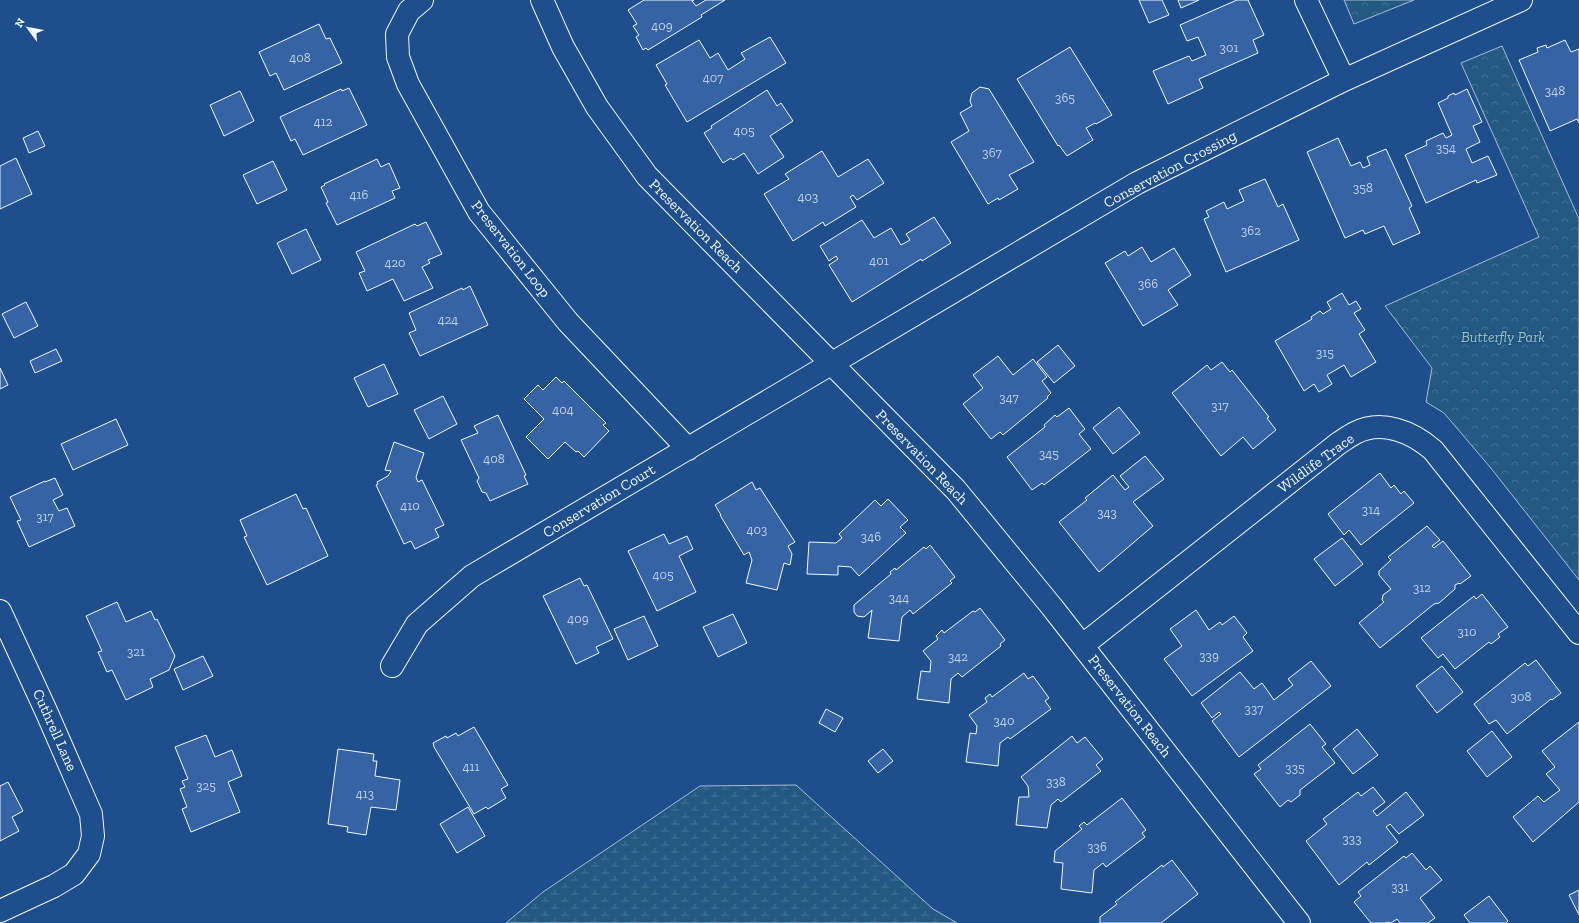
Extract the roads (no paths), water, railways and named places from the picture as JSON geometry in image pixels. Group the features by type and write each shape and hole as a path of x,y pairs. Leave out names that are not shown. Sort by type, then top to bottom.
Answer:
{"street":[{"name":"Preservation Loop","path":"422,0 408,11 397,34 398,57 408,84 479,212 568,322 688,449"},
{"name":"Preservation Reach","path":"542,0 563,47 597,107 647,176 956,490 1083,645 1299,923"},
{"path":"1306,0 1344,80"},
{"name":"Conservation Crossing","path":"832,364 1137,184 1344,80 1521,0"},
{"name":"Conservation Court","path":"392,666 417,624 472,576 832,364"},
{"name":"Wildlife Trace","path":"1083,645 1339,443 1356,432 1374,427 1391,428 1406,432 1422,441 1433,450 1579,633"},
{"name":"Cuthrell Lane","path":"0,610 91,814 93,836 89,854 74,874 54,886 0,910"}],"park label":[{"name":"Butterfly Park","path":"1503,337"}]}
